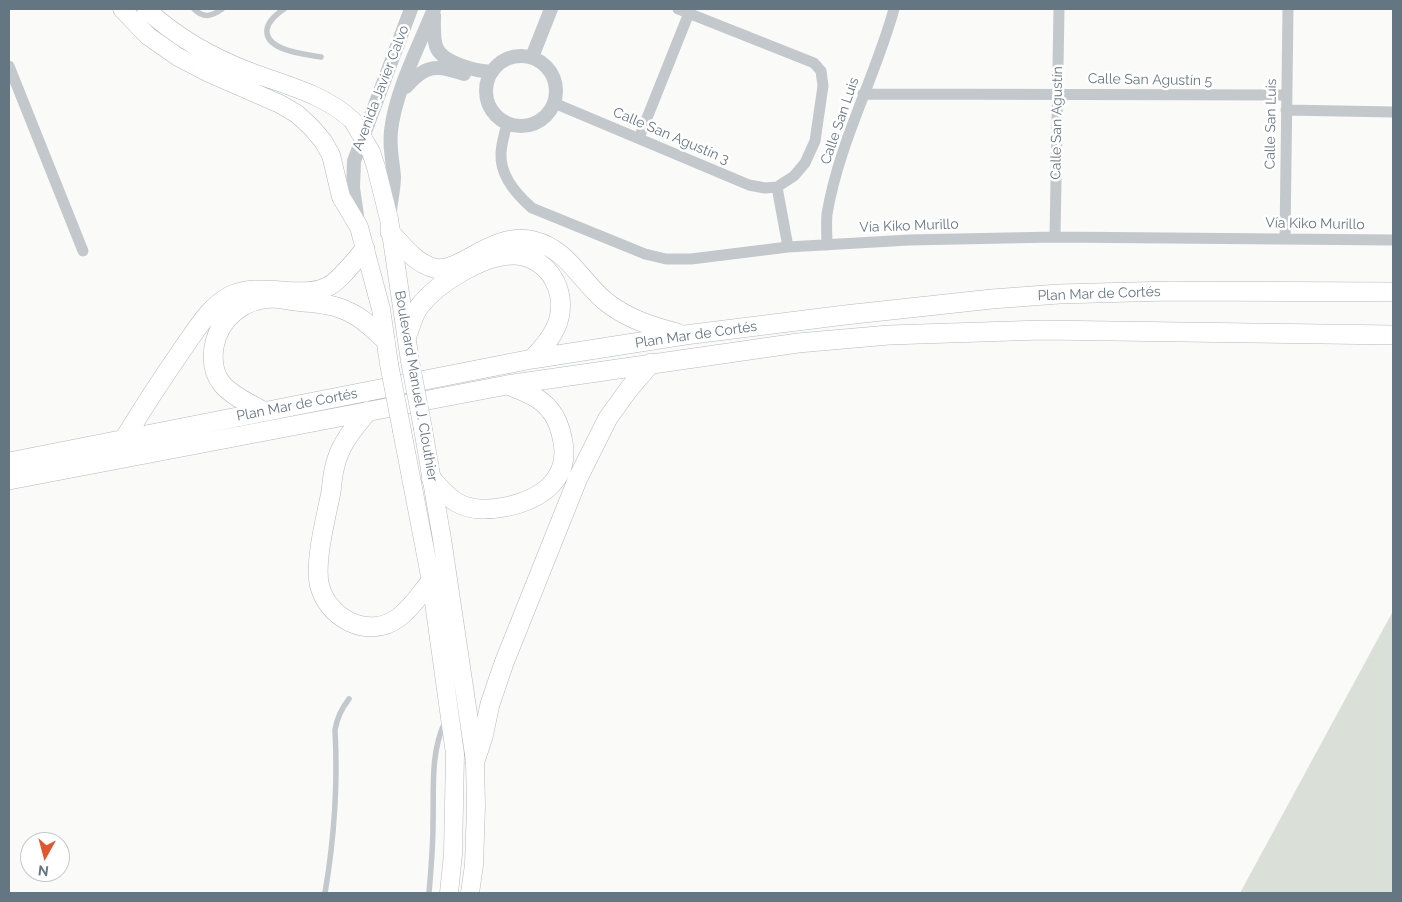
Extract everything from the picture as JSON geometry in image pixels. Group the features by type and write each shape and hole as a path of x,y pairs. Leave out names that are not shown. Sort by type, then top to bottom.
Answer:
{"highway":[{"path":"389,226 414,258 435,268 451,266 509,239 533,241 554,249 565,258 604,301 623,314 652,327 685,335"},
{"path":"124,440 178,356 202,322 221,302 239,293 253,290 310,291 329,286 336,281 365,249"},
{"path":"407,335 418,308 428,297 451,279 489,260 505,256 524,256 538,262 547,270 554,279 560,296 560,312 556,328 545,346 532,359"},
{"name":"Plan Mar de Cortés","path":"9,462 532,359 685,335 992,299 1040,296 1170,291 1393,292"},
{"path":"263,411 230,392 221,383 214,371 213,356 218,332 222,324 233,312 250,303 273,298 331,306 350,312 369,325 385,340"},
{"name":"Plan Mar de Cortés","path":"9,480 507,385 798,343 889,335 1042,330 1393,335"},
{"path":"475,761 483,738 490,704 504,663 578,478 608,418 651,363"},
{"path":"431,478 446,495 457,503 474,509 492,510 514,505 535,497 553,484 564,464 561,428 550,410 533,396 507,385"},
{"path":"368,411 351,431 337,459 320,551 319,581 321,591 330,608 342,618 373,628 389,624 407,611 431,580"}],"main road":[{"name":"Boulevard Manuel J. Clouthier","path":"122,9 148,36 178,57 208,73 280,104 297,114 323,141 331,155 341,197 359,227 381,309 389,364 431,580 449,714 454,754 453,854 448,893"},
{"name":"Boulevard Manuel J. Clouthier","path":"146,9 164,26 191,45 251,72 324,100 341,110 353,121 371,152 389,226 475,761 474,845 470,893"}],"street":[{"name":"Avenida Javier Calvo","path":"359,227 353,188 354,161 411,9"},
{"name":"Avenida Javier Calvo","path":"389,226 394,177 390,152 391,131 399,96 434,9"},
{"path":"434,9 435,43 439,52 452,62 480,71 489,78"},
{"path":"532,57 551,9"},
{"path":"678,9 814,63 821,71 823,78 815,141 805,163 794,176 777,187 788,247"},
{"name":"Calle San Luis","path":"828,245 827,215 845,145 863,94 872,75 894,9"},
{"name":"Calle San Agustín","path":"1055,237 1059,9"},
{"name":"Calle San Luis","path":"1285,239 1288,9"},
{"path":"639,138 689,13"},
{"path":"520,56 532,57 542,62 553,76 557,92 554,103 549,113 540,121 518,126 507,123 492,111 488,102 486,92 489,78 499,64 509,58 520,56"},
{"path":"9,66 83,251"},
{"path":"399,96 422,71 435,68 489,78"},
{"name":"Calle San Agustín 5","path":"863,94 1287,95"},
{"name":"Calle San Agustín 3","path":"554,103 749,185 765,188 777,187"},
{"path":"1286,110 1393,112"},
{"name":"Vía Kiko Murillo","path":"507,123 501,156 510,184 520,198 532,208 645,254 666,259 692,259 788,247 908,240 1055,237 1393,240"}],"lane":[{"path":"194,9 207,16 213,15 222,9"},
{"path":"284,9 278,13 268,28 267,35 270,42 290,51 321,57"},
{"path":"325,893 335,812 337,719 342,708 349,700"},
{"path":"429,893 433,848 434,762 440,733 449,714"}],"shaded area":[{"path":"1393,611 1393,893 1240,893"}]}
